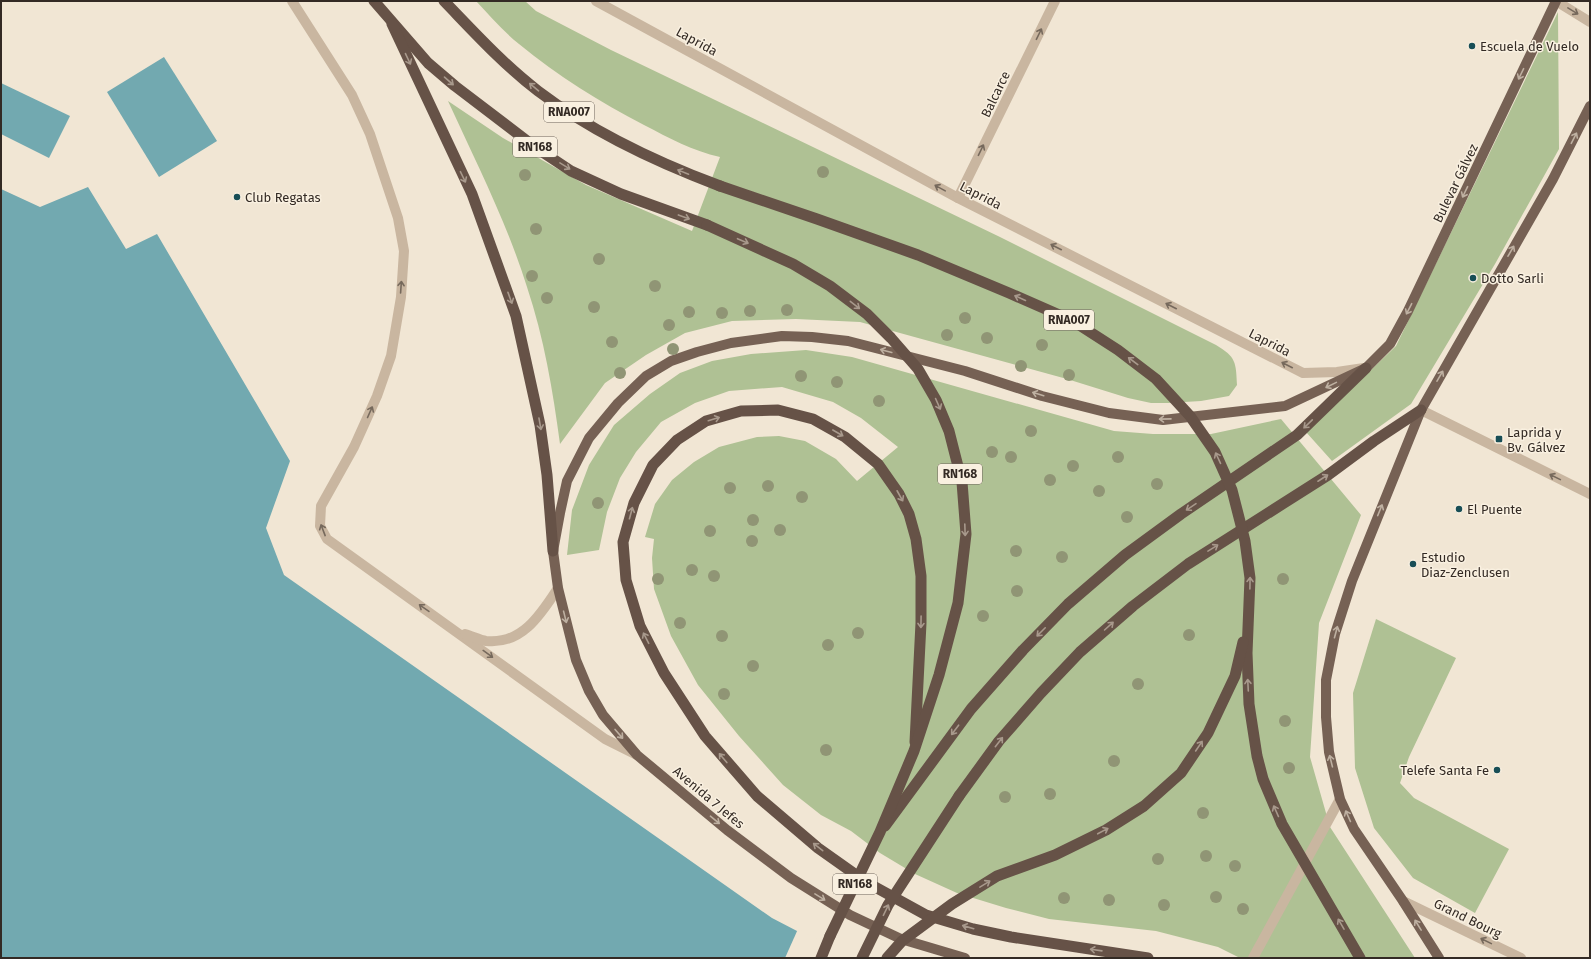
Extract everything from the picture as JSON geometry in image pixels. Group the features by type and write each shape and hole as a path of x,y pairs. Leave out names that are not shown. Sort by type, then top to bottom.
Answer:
{"highway":[{"path":"374,1 392,24 472,194 516,316 540,424 547,475 554,551"},
{"name":"RNA007","path":"444,1 486,46 538,90 581,121 681,171 720,186 817,218 910,253 1009,293 1073,321 1118,350 1156,379 1190,416 1215,452 1232,490 1245,541 1250,578 1248,622"},
{"name":"RN168","path":"392,24 428,63 439,72 535,147 572,171 621,194 707,225 793,264 830,286 867,314 891,338 918,368 936,400 949,431 962,482 966,534 958,603 939,675 914,751 880,832 821,958"},
{"path":"880,832 971,709 1023,650 1068,604 1144,541 1296,435 1366,368"},
{"path":"914,751 921,623 918,554 916,539 909,514 899,494 878,464 846,437 813,419 778,410 741,411 706,421 677,440 654,465 634,503 623,542 626,580 640,626 664,673 705,736 757,796 818,848 866,882 926,915 973,929 1011,937 1148,958"},
{"path":"862,958 888,905 959,796 999,741 1041,693 1080,652 1133,606 1188,564 1328,475 1374,441 1421,410"},
{"path":"887,958 902,941 952,904 997,876 1055,855 1106,830 1144,806 1181,773 1208,732 1235,676 1248,622"},
{"path":"1248,622 1247,661 1249,704 1257,756 1263,779 1282,824 1360,958"}],"main road":[{"name":"Bulevar Gálvez","path":"554,551 567,481 589,438 618,403 646,376 671,361 731,343 782,336 812,336 848,341 965,372 1042,396 1109,413 1163,420 1285,406 1366,368 1390,344 1408,311 1556,1"},
{"path":"1439,958 1403,901 1354,829 1340,799 1329,752 1326,717 1326,680 1335,634 1352,582 1421,410 1553,179 1590,106"},
{"name":"Avenida 7 Jefes","path":"554,551 558,588 576,660 589,691 603,715 637,755 728,830 785,874 850,915 901,939 965,958"}],"street":[{"path":"292,1 352,95 370,134 398,218 404,251 401,297 391,356 377,396 354,447 321,506 320,526 327,539 606,739 637,755"},
{"name":"Laprida","path":"596,1 958,198 1303,373 1337,372 1366,368"},
{"name":"Balcarce","path":"958,198 1056,1"},
{"path":"1556,1 1590,22"},
{"path":"1421,410 1590,494"},
{"path":"456,631 486,641 502,640 516,636 533,624 558,588"},
{"path":"1253,958 1340,799"},
{"name":"Grand Bourg","path":"1403,901 1522,958"}],"green space":[{"path":"476,1 525,1 536,11 611,50 1000,237 1216,345 1228,353 1234,361 1237,385 1229,396 1201,401 1151,403 1128,398 1067,379 860,322 796,319 732,321 685,333 646,355 605,383 560,444 547,365 527,287 501,216 448,101 503,138 586,185 692,231 720,157 691,148 595,98 549,67 519,44 502,29"},
{"path":"1558,12 1559,149 1495,264 1411,404 1332,461 1306,432 1396,346"},
{"path":"806,350 852,357 1114,431 1153,434 1211,434 1281,419 1361,515 1319,623 1310,757 1330,827 1415,958 1240,958 1218,947 1156,931 1049,919 1006,908 957,893 915,874 880,853 851,831 821,815 783,785 739,736 698,685 671,636 654,589 652,558 654,539 645,537 655,504 672,480 694,462 719,447 757,437 779,436 805,441 836,459 857,481 898,447 861,418 833,402 782,387 729,391 695,403 661,422 636,452 620,478 607,512 599,550 567,555 572,510 589,465 614,425 650,394 680,373 712,361 751,354"},
{"path":"1376,619 1456,658 1409,757 1400,783 1414,798 1509,849 1475,913 1413,878 1374,828 1355,768 1353,693"}],"water":[{"path":"164,57 217,141 159,177 107,92"},
{"path":"1,83 70,116 49,158 1,134"},
{"path":"88,187 126,249 157,234 290,461 266,528 284,575 772,918 849,958 1,958 1,189 40,207"}],"pier":[{"path":"798,929 850,956 851,958 785,958"}],"place":[{"name":"Escuela de Vuelo","path":"1472,46"},
{"name":"Club Regatas","path":"237,197"},
{"name":"Dotto Sarli","path":"1473,278"},
{"name":"Laprida y Bv. Gálvez","path":"1499,439"},
{"name":"El Puente","path":"1459,509"},
{"name":"Estudio Diaz-Zenclusen","path":"1413,564"},
{"name":"Telefe Santa Fe","path":"1497,770"}]}
